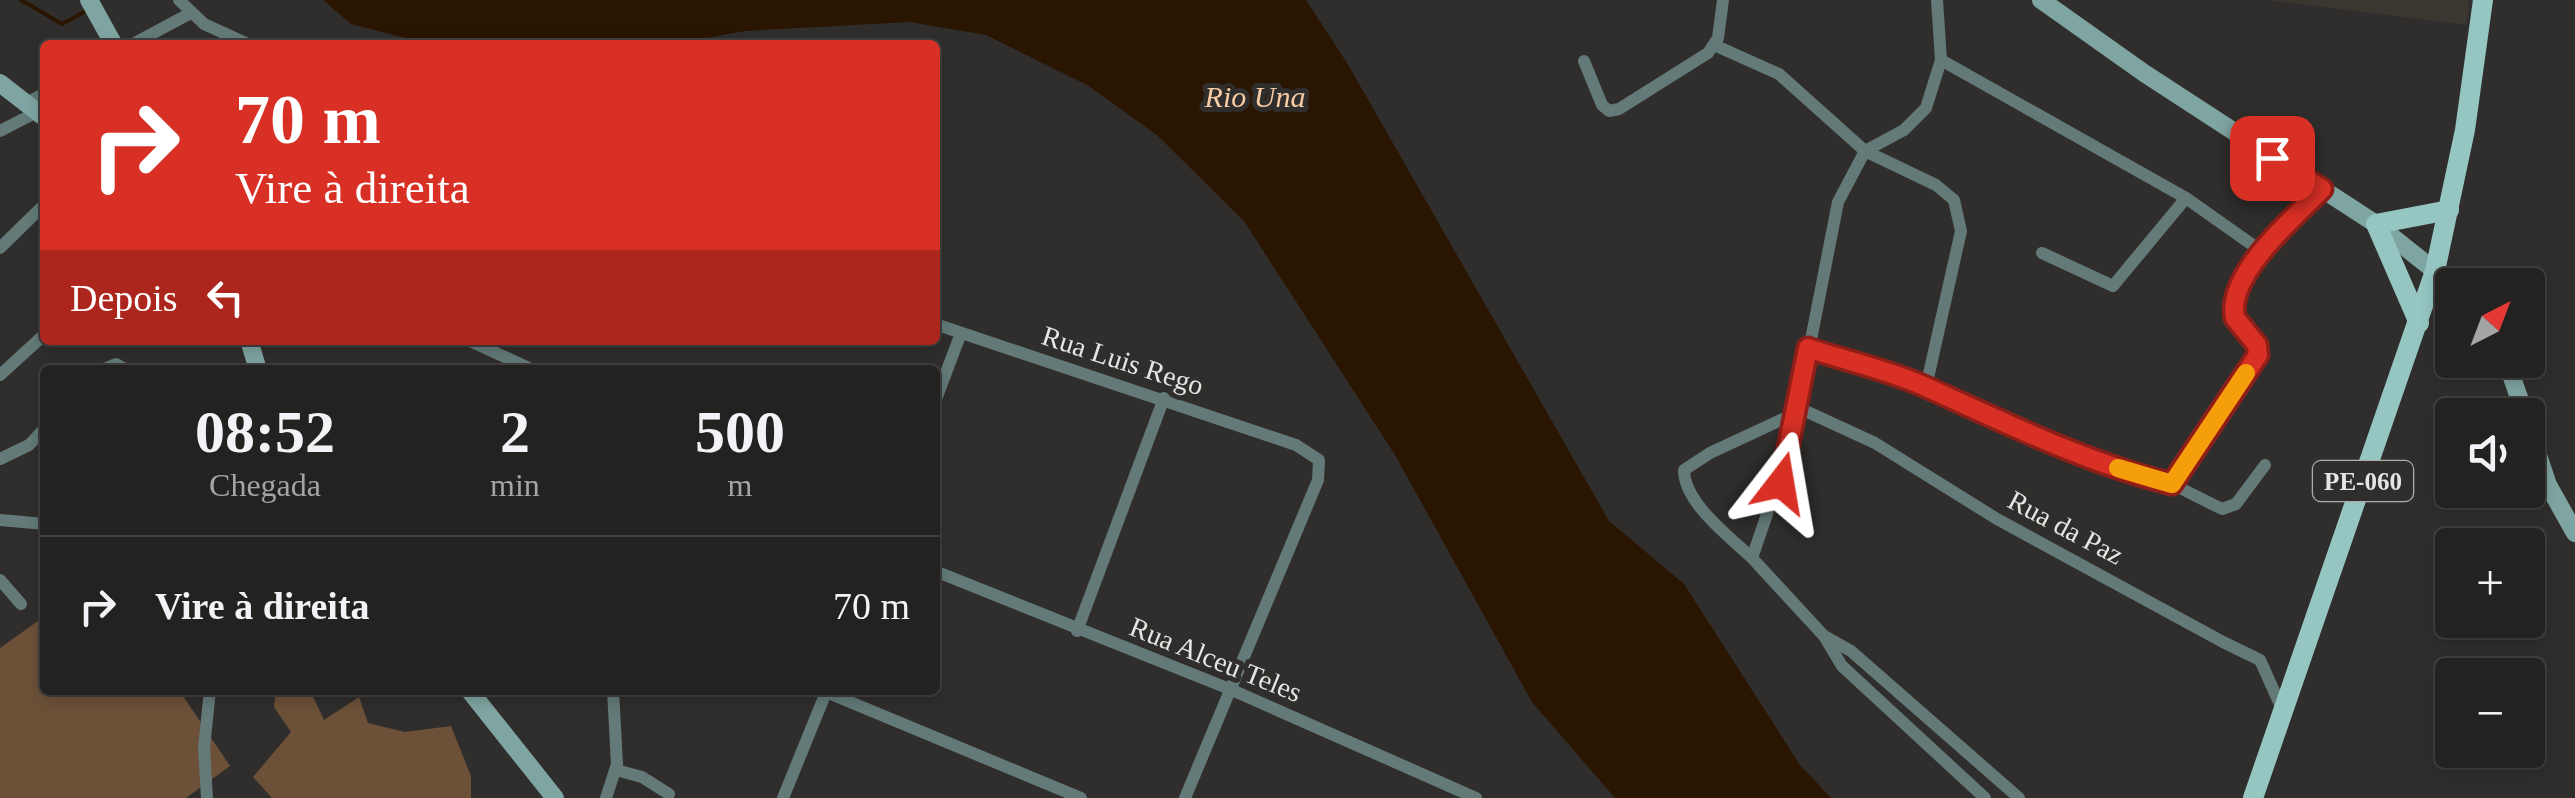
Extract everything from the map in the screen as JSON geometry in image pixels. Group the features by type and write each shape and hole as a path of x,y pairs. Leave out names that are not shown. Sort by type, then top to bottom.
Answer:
{"main road":[{"name":"PE-060","path":"2253,798 2434,271 2465,130 2483,0"},
{"path":"2419,323 2376,224 2448,210"}],"street":[{"path":"179,0 189,14 240,40"},
{"path":"1584,61 1602,105 1614,111 1714,46 1723,0"},
{"path":"1752,558 1781,483 1799,410 1838,202 1865,151 1904,130 1926,108 1941,60 1937,0"},
{"path":"2040,0 2376,224 2434,271"},
{"path":"91,4 111,40"},
{"path":"140,40 189,14"},
{"path":"1714,46 1786,78 1865,151 1936,185 1959,209 1960,232 1926,387"},
{"path":"1941,60 2186,198 2262,251"},
{"path":"0,131 36,111 3,90"},
{"path":"2172,484 2258,355 2257,345 2235,318 2233,302 2262,251 2322,189"},
{"path":"2042,253 2113,286 2186,198"},
{"path":"0,248 40,209"},
{"name":"Rua Luis Rego","path":"940,326 1164,398 1296,444 1317,457 1319,475 1232,690"},
{"path":"940,389 961,333"},
{"path":"0,375 40,339"},
{"path":"479,345 523,365"},
{"path":"1808,348 1926,387 1954,403 2078,454 2172,484 2226,509 2236,504 2265,465"},
{"path":"1077,631 1164,398"},
{"path":"1799,410 1710,452 1684,470 1685,480 1700,505 1824,636 1842,666 1985,798"},
{"name":"Rua da Paz","path":"1799,410 1875,443 1997,519 2252,654 2262,664 2284,712"},
{"path":"0,459 29,446 40,434"},
{"path":"2545,477 2575,533"},
{"path":"0,520 40,524"},
{"name":"Rua Alceu Teles","path":"940,573 1232,690 1476,798"},
{"path":"0,580 21,604"},
{"path":"1824,636 1851,651 2019,798"},
{"path":"1185,798 1232,690"},
{"path":"207,798 204,748 209,695"},
{"path":"473,695 555,798"},
{"path":"606,798 616,770 613,695"},
{"path":"783,798 825,695"},
{"path":"836,695 1081,798"},
{"path":"616,770 642,777 669,794"}],"shaded area":[{"path":"2268,0 2469,0 2467,25"},
{"path":"40,620 40,695 182,695 230,766 186,798 0,798 0,648"},
{"path":"275,695 312,695 324,720 359,697 368,723 405,732 451,726 471,776 471,798 272,798 253,777 291,732 274,707"}],"water":[{"name":"Rio Una","path":"323,0 1306,0 1347,63 1609,521 1684,584 1800,765 1831,798 1615,798 1532,702 1395,455 1244,221 1158,136 1089,86 986,35 910,22 745,31 697,40 413,40 351,24"}],"waterway":[{"path":"21,0 62,24 86,11"}],"slow traffic":[{"path":"2118,468 2172,484 2246,373"}],"route":[{"path":"1781,483 1808,348 1926,387 1954,403 2078,454 2172,484 2258,355 2257,345 2235,318 2236,294 2262,251 2322,189 2272,158"}]}
